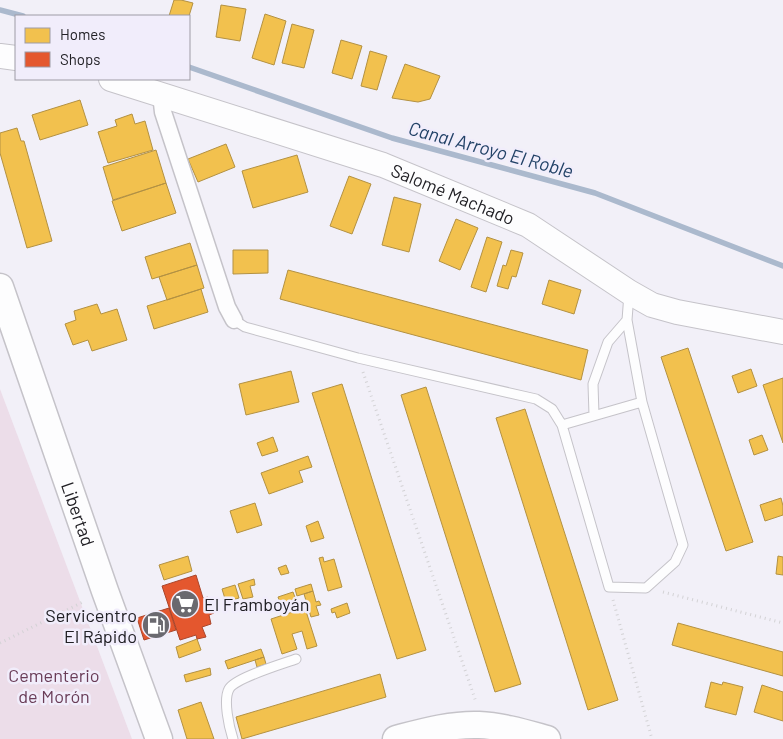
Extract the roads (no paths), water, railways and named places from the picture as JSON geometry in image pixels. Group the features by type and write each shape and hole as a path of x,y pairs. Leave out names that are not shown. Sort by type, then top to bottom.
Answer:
{"main road":[{"name":"Libertad","path":"0,288 105,591 159,739"},
{"path":"396,739 454,726 480,726 510,730 540,738"}],"street":[{"path":"0,56 15,58"},
{"name":"Salomé Machado","path":"114,80 164,94 383,165 528,225 629,292 652,304 677,312 783,332"},
{"path":"164,94 163,112 227,307 234,320"}],"lane":[{"path":"234,320 245,327 358,358 536,398 552,409 562,426 609,587 646,588 676,562 683,544 642,402 627,320 629,292"},
{"path":"594,415 593,384 608,342 627,320"},
{"path":"562,426 642,402"},
{"path":"233,739 226,700 229,688 238,681 296,659"}],"waterway":[{"name":"Canal Arroyo El Roble","path":"0,10 19,15"},
{"name":"Canal Arroyo El Roble","path":"190,67 392,138 595,193 783,266"}],"place":[{"name":"El Framboyán","path":"185,604"},
{"name":"Servicentro El Rápido","path":"156,625"}],"park label":[{"name":"Cementerio de Morón","path":"54,685"}]}
